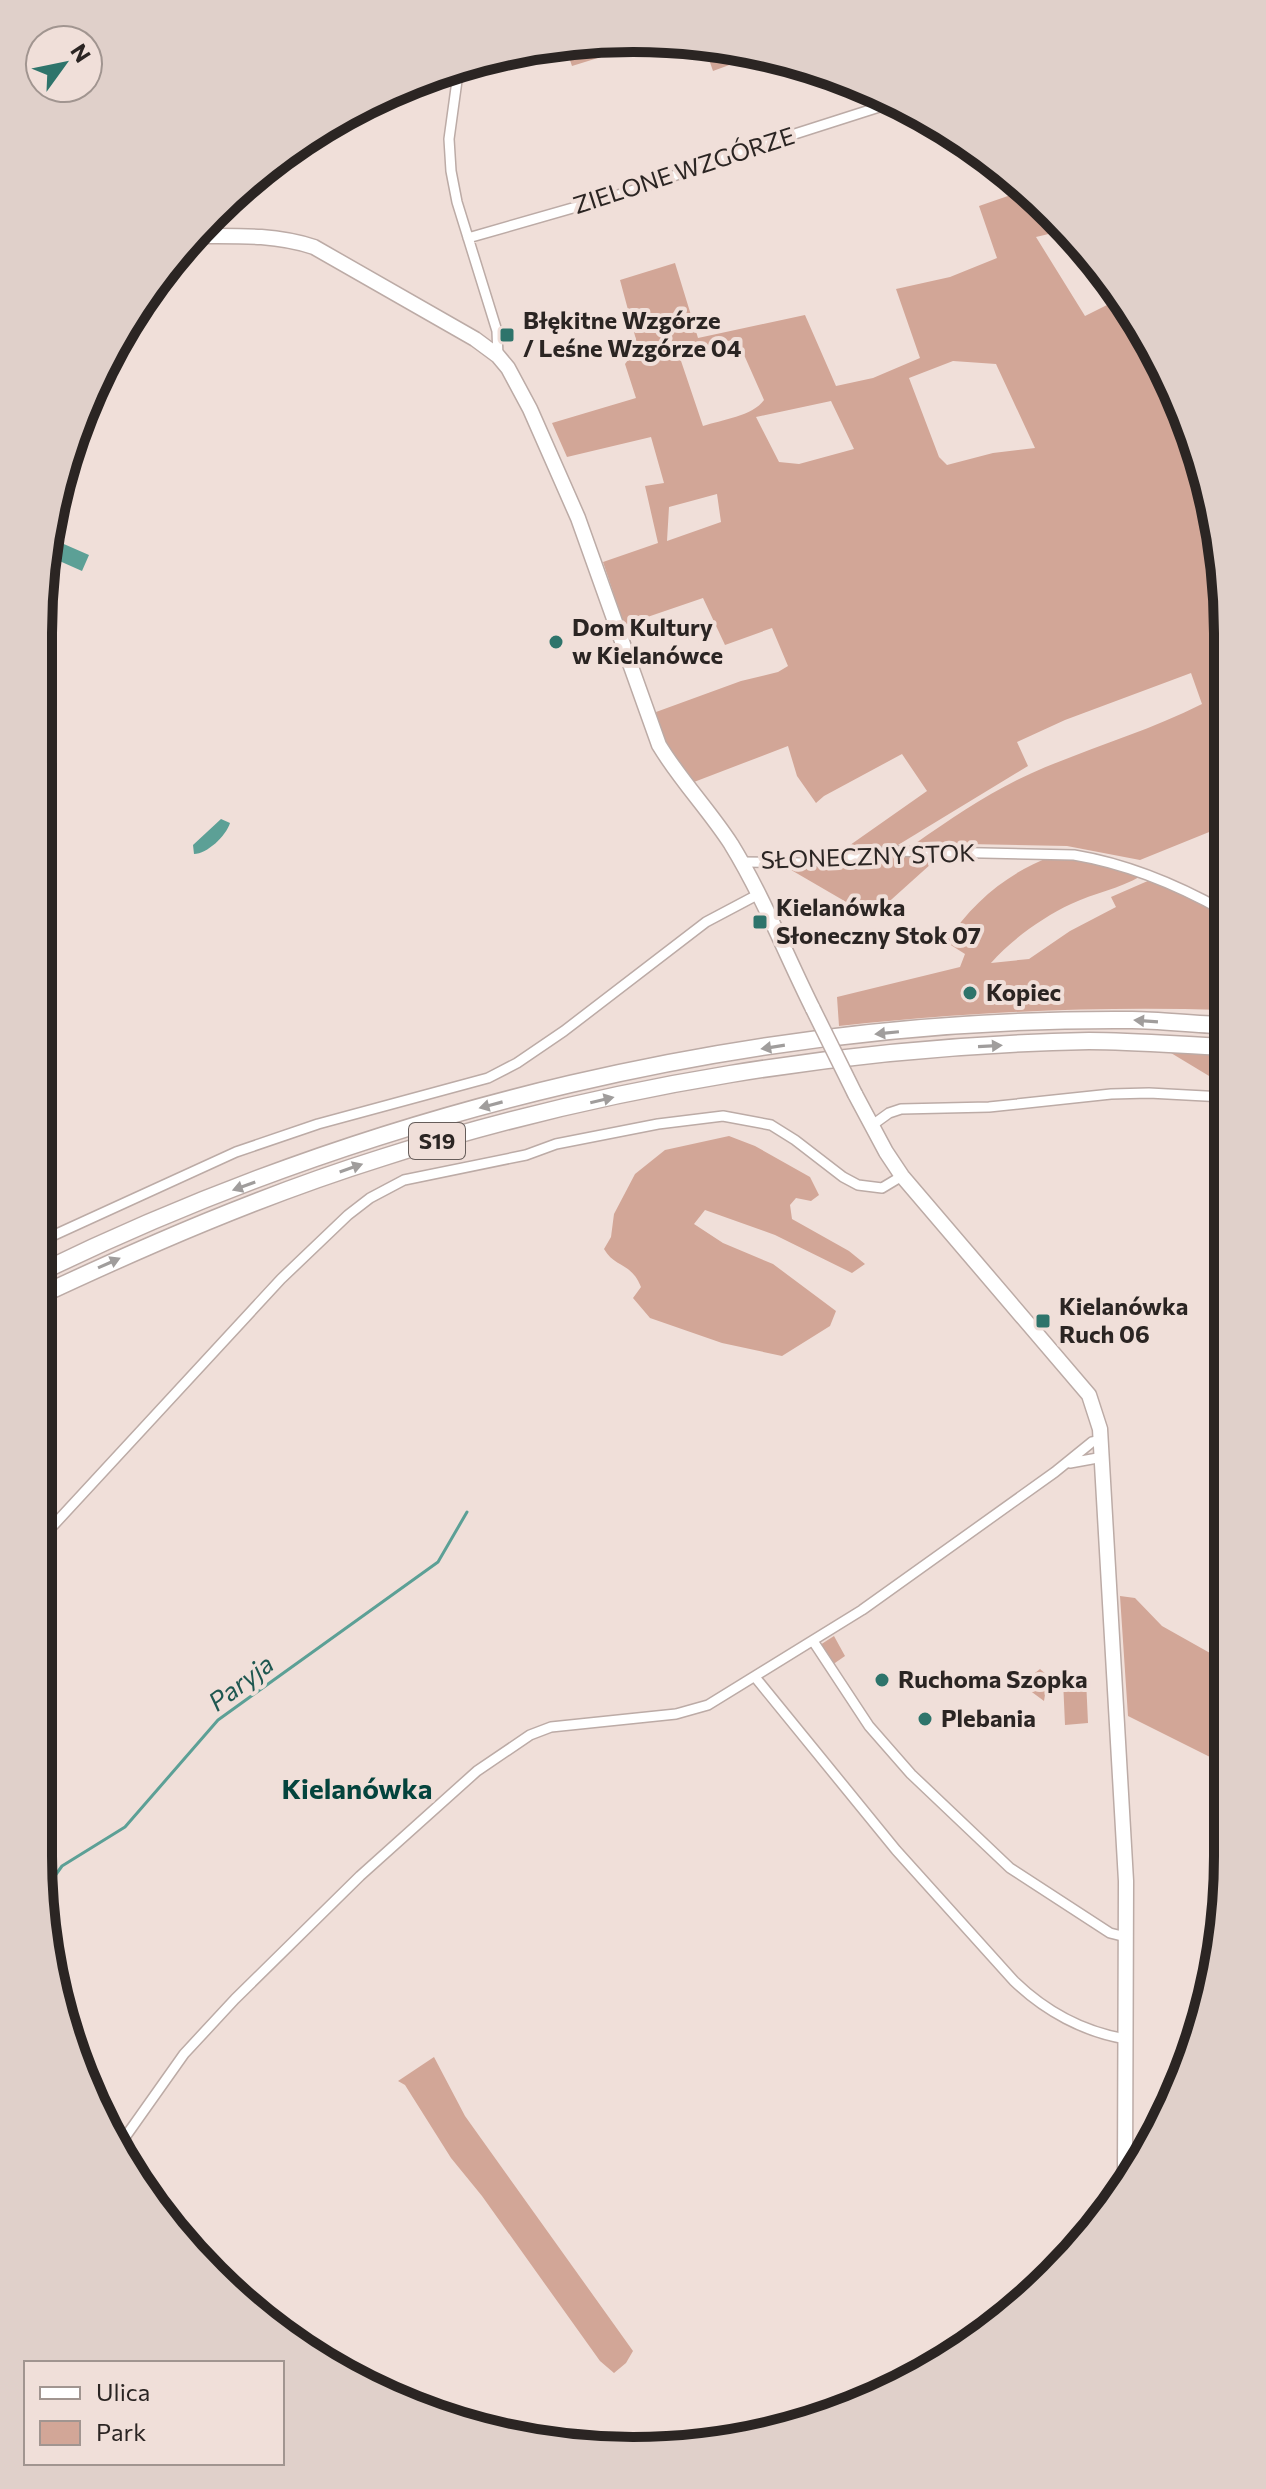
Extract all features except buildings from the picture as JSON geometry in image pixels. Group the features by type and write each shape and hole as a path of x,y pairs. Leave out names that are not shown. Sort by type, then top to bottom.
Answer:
{"highway":[{"name":"S19","path":"52,1267 204,1200 367,1142 540,1093 695,1058 850,1037 1002,1024 1135,1020 1214,1024"},
{"name":"S19","path":"52,1290 195,1226 381,1158 502,1123 609,1098 793,1065 965,1047 1089,1041 1214,1047"}],"street":[{"path":"457,80 449,139 451,171 497,331 498,356"},
{"name":"ZIELONE WZGÓRZE","path":"468,238 625,193 879,107"},
{"path":"209,236 291,239 314,247 475,339 498,356 517,382 578,518 659,745 674,771 717,825 741,862 871,1126 902,1176 1078,1380 1095,1408 1102,1440 1124,1825 1125,2164"},
{"name":"SŁONECZNY STOK","path":"741,862 804,863 892,851 1074,855 1158,878 1214,906"},
{"path":"52,1236 236,1152 318,1124 488,1078 517,1063 564,1031 706,922 757,895"},
{"path":"871,1126 889,1113 901,1109 989,1107 1111,1094 1214,1096"},
{"path":"52,1527 276,1285 348,1215 370,1198 404,1180 513,1159 556,1144 658,1124 723,1116 771,1125 858,1185 882,1188 902,1176"},
{"path":"125,2137 184,2054 235,1999 363,1873 477,1771 541,1731 573,1723 676,1714 708,1705 862,1610 1092,1442 1102,1440"},
{"path":"1067,1463 1103,1457"},
{"path":"813,1641 869,1726 911,1774 1010,1868 1110,1933 1126,1937"},
{"path":"755,1677 896,1850 1014,1981 1031,1997 1085,2028 1126,2039"}],"green space":[{"path":"616,52 572,66 568,56"},
{"path":"708,57 738,62 713,71"},
{"path":"1014,194 1054,233 1036,237 1085,316 1111,303 1136,343 1170,411 1203,520 1213,595 1214,830 1140,860 1067,846 916,843 972,805 1017,780 1202,704 1191,673 1065,720 1017,742 1028,766 898,845 843,850 927,791 902,754 816,803 797,776 788,746 694,782 665,741 656,712 788,666 772,628 725,645 703,598 624,625 603,562 658,543 645,486 664,483 651,437 567,457 552,423 636,398 625,364 638,347 620,280 675,263 698,338 805,315 836,386 873,378 920,358 896,289 950,277 997,258 979,206","holes":["737,339 764,400 745,414 703,426 679,355 685,350","953,361 996,364 1035,448 993,453 947,465 939,457 909,378","831,401 854,449 799,464 779,462 756,417","717,494 721,522 667,541 669,507"]},
{"path":"942,854 872,917 786,867 889,856"},
{"path":"1052,856 1111,866 1141,876 1050,915 991,963 1029,959 1070,931 1116,907 1111,897 1150,880 1214,910 1214,1010 1032,1011 839,1026 837,997 960,967 965,954 946,942 992,890"},
{"path":"1171,1053 1214,1054 1214,1079"},
{"path":"729,1136 755,1146 810,1177 819,1195 811,1201 796,1198 790,1205 792,1219 849,1251 865,1264 852,1273 775,1235 705,1210 694,1224 723,1243 773,1264 836,1311 830,1326 782,1356 722,1343 650,1318 633,1298 641,1287 633,1273 604,1249 611,1237 614,1214 635,1174 665,1150"},
{"path":"1120,1596 1135,1598 1162,1626 1214,1655 1214,1759 1128,1716"},
{"path":"834,1636 845,1656 832,1665 820,1645"},
{"path":"1040,1669 1048,1676 1044,1701 1021,1684"},
{"path":"1086,1679 1088,1723 1065,1725 1063,1680"},
{"path":"434,2057 465,2116 633,2351 626,2363 614,2373 600,2361 482,2196 451,2158 405,2085 398,2081"}],"water":[{"path":"59,542 89,555 82,571 57,560"},
{"path":"221,819 230,823 225,833 210,848 194,854 193,845"}],"waterway":[{"name":"Paryja","path":"53,1879 62,1866 125,1827 218,1720 438,1562 467,1512"}],"place":[{"name":"Błękitne Wzgórze / Leśne Wzgórze 04","path":"507,335"},
{"name":"Dom Kultury w Kielanówce","path":"556,642"},
{"name":"Kielanówka Słoneczny Stok 07","path":"760,922"},
{"name":"Kopiec","path":"970,993"},
{"name":"Kielanówka Ruch 06","path":"1043,1321"},
{"name":"Ruchoma Szopka","path":"882,1680"},
{"name":"Plebania","path":"925,1719"}],"district":[{"name":"Kielanówka","path":"357,1789"}]}
